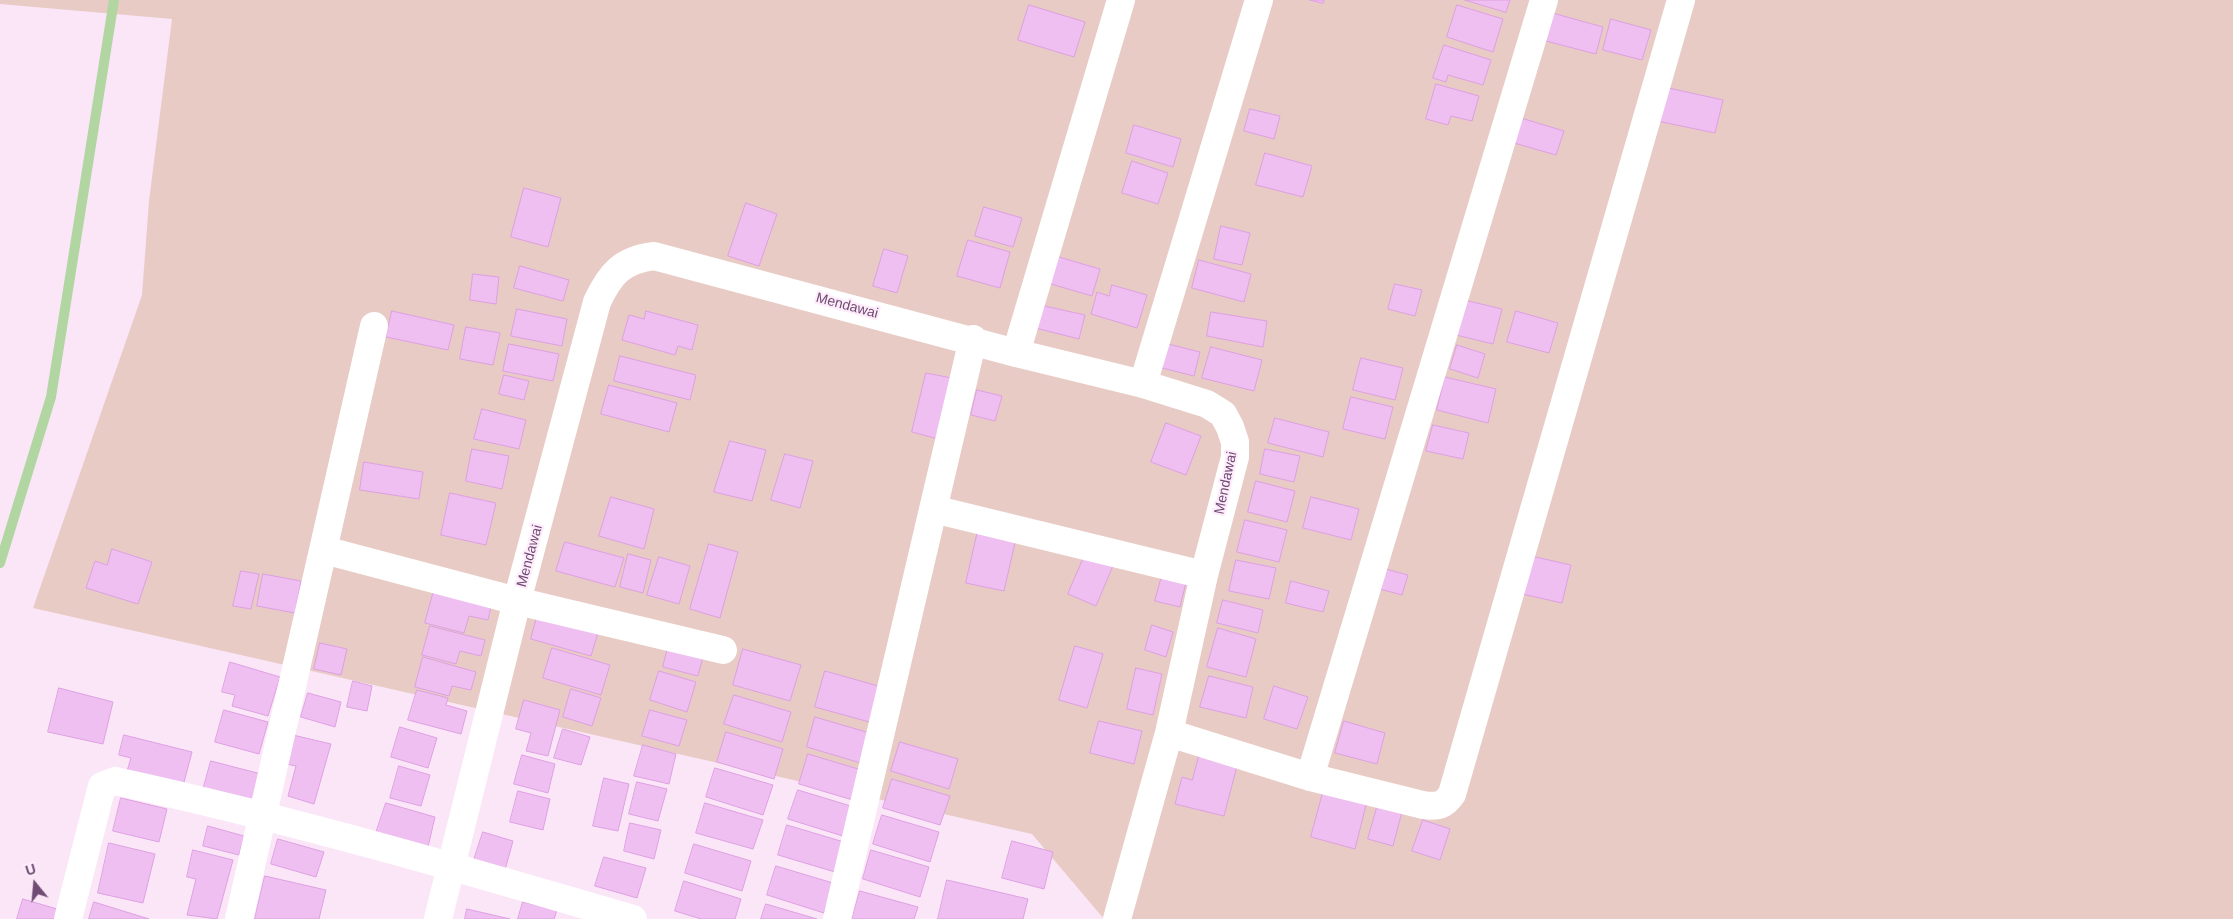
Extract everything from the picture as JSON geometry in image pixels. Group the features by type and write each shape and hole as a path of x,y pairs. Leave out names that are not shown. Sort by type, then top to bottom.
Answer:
{"street":[{"path":"1016,352 1121,0"},
{"path":"1143,384 1259,0"},
{"path":"1310,777 1544,0"},
{"path":"1169,733 1310,777 1436,807 1446,803 1452,794 1681,0"},
{"name":"Mendawai","path":"438,919 518,601 597,302 611,276 626,263 639,258 654,256 1143,384 1207,404 1223,414 1235,442 1235,457 1204,575 1169,733 1117,919"},
{"path":"240,919 374,326"},
{"path":"837,919 973,339"},
{"path":"933,508 1204,575"},
{"path":"324,550 518,601 723,650"},
{"path":"68,919 102,786 105,783 120,782 263,815 452,866 633,919"}],"shaded area":[{"path":"0,0 2233,0 2233,919 1104,919 1032,834 33,608 142,295 149,201 172,19 0,4"}],"building":[{"path":"1310,0 1324,0 1323,3"},
{"path":"1465,0 1510,0 1506,12"},
{"path":"1029,5 1085,22 1074,57 1018,40"},
{"path":"1457,5 1503,19 1493,52 1447,37"},
{"path":"1545,11 1603,27 1596,54 1538,39"},
{"path":"1611,19 1651,30 1642,60 1603,50"},
{"path":"1444,45 1491,60 1483,85 1448,75 1446,82 1433,78"},
{"path":"1436,84 1479,96 1472,121 1451,116 1448,125 1426,119"},
{"path":"1664,87 1723,100 1715,133 1657,121"},
{"path":"1250,109 1280,116 1274,139 1244,131"},
{"path":"1521,118 1564,131 1556,155 1514,143"},
{"path":"1134,125 1181,139 1173,167 1126,153"},
{"path":"1265,153 1312,166 1303,197 1256,185"},
{"path":"1132,161 1168,173 1158,204 1122,193"},
{"path":"524,188 561,198 548,247 511,237"},
{"path":"746,203 777,214 759,266 728,256"},
{"path":"984,207 1022,218 1013,247 975,236"},
{"path":"1221,226 1250,233 1242,265 1214,259"},
{"path":"968,240 1010,252 1000,288 957,276"},
{"path":"884,249 908,256 897,293 873,286"},
{"path":"1052,255 1100,269 1092,296 1044,282"},
{"path":"1199,260 1251,274 1244,302 1192,288"},
{"path":"520,266 569,280 563,301 514,288"},
{"path":"473,274 499,277 496,304 470,300"},
{"path":"1395,284 1422,290 1415,316 1388,309"},
{"path":"1112,285 1147,295 1137,328 1091,314 1097,292 1109,296"},
{"path":"1460,299 1502,309 1493,344 1452,334"},
{"path":"1040,305 1085,315 1079,339 1035,328"},
{"path":"517,309 567,319 562,346 511,336"},
{"path":"392,311 454,325 448,350 386,337"},
{"path":"646,311 698,325 692,350 678,346 675,355 622,340 629,315 644,319"},
{"path":"1516,311 1558,323 1549,353 1507,342"},
{"path":"1211,312 1267,321 1263,347 1207,336"},
{"path":"466,327 500,333 493,365 460,359"},
{"path":"1164,343 1200,352 1194,376 1158,367"},
{"path":"509,344 559,354 553,381 503,371"},
{"path":"1457,345 1485,354 1478,378 1450,369"},
{"path":"1211,347 1262,360 1254,391 1202,378"},
{"path":"620,356 696,375 690,400 614,381"},
{"path":"1361,358 1403,368 1395,400 1353,390"},
{"path":"926,373 952,378 938,439 912,432"},
{"path":"504,375 529,381 524,400 499,394"},
{"path":"1445,377 1496,389 1488,423 1437,410"},
{"path":"609,385 677,403 669,432 601,414"},
{"path":"977,390 1002,396 995,421 971,415"},
{"path":"1351,397 1393,407 1385,439 1343,429"},
{"path":"482,409 526,420 519,449 474,439"},
{"path":"1275,418 1329,432 1323,457 1268,443"},
{"path":"1166,423 1201,436 1186,475 1151,462"},
{"path":"1433,425 1469,433 1463,459 1426,451"},
{"path":"730,441 766,450 752,501 714,492"},
{"path":"472,449 509,456 502,489 466,481"},
{"path":"1265,449 1300,456 1294,482 1260,474"},
{"path":"785,454 813,461 800,508 771,500"},
{"path":"364,462 423,472 419,499 360,490"},
{"path":"1256,481 1295,491 1287,522 1248,512"},
{"path":"450,493 496,503 486,545 441,535"},
{"path":"611,497 654,509 644,549 599,536"},
{"path":"1311,497 1359,509 1351,540 1303,528"},
{"path":"1245,520 1287,530 1279,562 1237,552"},
{"path":"979,526 1017,534 1004,591 966,583"},
{"path":"565,542 624,558 615,587 556,571"},
{"path":"709,544 738,552 720,618 690,609"},
{"path":"112,549 152,562 138,604 86,588 95,561 107,565"},
{"path":"1087,550 1115,561 1096,606 1068,594"},
{"path":"628,554 651,560 643,593 620,587"},
{"path":"1531,556 1571,565 1562,603 1522,594"},
{"path":"659,557 690,566 679,604 647,595"},
{"path":"1236,560 1276,568 1269,599 1229,591"},
{"path":"1378,567 1408,575 1402,595 1372,587"},
{"path":"241,571 259,574 251,609 233,606"},
{"path":"263,574 301,581 295,613 257,606"},
{"path":"1162,576 1186,582 1180,607 1155,601"},
{"path":"1291,581 1329,591 1323,612 1286,603"},
{"path":"436,583 493,597 488,620 469,616 464,633 425,623"},
{"path":"1223,600 1263,610 1258,633 1217,623"},
{"path":"539,609 600,626 591,656 531,639"},
{"path":"1152,625 1173,632 1166,657 1145,650"},
{"path":"430,626 485,640 481,656 460,651 456,664 422,655"},
{"path":"1218,628 1256,639 1246,677 1207,667"},
{"path":"320,643 347,649 341,675 314,669"},
{"path":"669,643 704,653 698,676 663,667"},
{"path":"1075,646 1103,654 1087,708 1059,700"},
{"path":"552,648 610,665 601,695 543,678"},
{"path":"743,649 801,665 790,701 733,685"},
{"path":"423,657 476,672 471,690 452,686 449,696 415,687"},
{"path":"230,662 280,677 268,716 232,706 235,695 222,692"},
{"path":"1136,668 1162,674 1153,715 1127,709"},
{"path":"659,671 696,682 687,712 650,700"},
{"path":"825,671 882,687 873,723 815,707"},
{"path":"1209,676 1253,687 1246,718 1200,707"},
{"path":"353,681 372,686 367,711 347,707"},
{"path":"1274,686 1308,697 1297,729 1264,719"},
{"path":"59,688 113,702 103,744 48,732"},
{"path":"571,689 601,698 592,726 563,717"},
{"path":"417,690 448,698 446,705 467,711 461,734 408,720"},
{"path":"308,693 341,702 335,727 301,717"},
{"path":"734,695 791,712 782,742 724,724"},
{"path":"524,700 560,710 548,756 526,751 531,733 516,729"},
{"path":"224,710 268,722 259,754 215,742"},
{"path":"650,710 687,720 679,746 642,736"},
{"path":"815,717 873,734 864,764 807,747"},
{"path":"1099,721 1142,731 1134,764 1090,753"},
{"path":"1344,721 1385,733 1377,764 1335,753"},
{"path":"400,727 437,738 428,768 391,757"},
{"path":"563,729 590,737 581,765 554,758"},
{"path":"726,732 783,749 774,779 717,762"},
{"path":"124,735 192,752 183,786 127,771 131,758 119,755"},
{"path":"293,735 331,744 314,804 288,796 296,766 286,764"},
{"path":"900,742 958,759 949,789 891,771"},
{"path":"643,745 676,754 669,784 634,776"},
{"path":"1200,752 1238,762 1224,816 1175,804 1182,777 1192,780"},
{"path":"808,754 865,771 856,801 799,784"},
{"path":"522,755 555,764 548,793 514,784"},
{"path":"211,761 265,775 256,805 203,790"},
{"path":"399,766 430,775 421,806 390,798"},
{"path":"715,768 773,785 763,815 706,797"},
{"path":"604,778 629,784 618,831 593,826"},
{"path":"892,779 950,796 940,825 883,808"},
{"path":"637,782 667,789 658,821 629,814"},
{"path":"1325,785 1368,797 1355,849 1311,837"},
{"path":"798,790 854,807 846,837 788,819"},
{"path":"518,791 550,799 543,830 510,822"},
{"path":"1380,797 1404,804 1393,846 1368,839"},
{"path":"121,798 167,809 159,842 113,831"},
{"path":"386,803 435,817 428,847 376,833"},
{"path":"705,803 763,820 753,849 696,833"},
{"path":"882,815 939,832 930,862 873,844"},
{"path":"1423,820 1450,829 1440,860 1412,851"},
{"path":"630,823 661,830 654,859 624,851"},
{"path":"787,825 844,842 835,872 778,855"},
{"path":"208,826 244,836 239,855 203,846"},
{"path":"483,832 513,841 505,870 474,860"},
{"path":"278,839 324,852 316,877 271,864"},
{"path":"1012,841 1053,852 1044,889 1002,878"},
{"path":"109,843 155,854 143,903 98,893"},
{"path":"694,844 751,861 742,891 685,873"},
{"path":"193,850 233,860 217,919 187,915 196,879 187,877"},
{"path":"871,850 929,867 920,897 863,879"},
{"path":"604,857 646,868 637,898 595,886"},
{"path":"776,866 833,883 824,913 767,895"},
{"path":"265,876 326,890 319,919 255,919"},
{"path":"947,880 1028,899 1023,919 938,919"},
{"path":"684,881 741,899 735,919 701,919 675,911"},
{"path":"860,891 918,907 914,919 852,919"},
{"path":"23,899 57,909 54,919 17,919"},
{"path":"94,902 149,919 89,919"},
{"path":"523,902 557,910 554,919 518,919"},
{"path":"766,904 817,919 761,919"},
{"path":"467,909 510,919 465,919"}],"waterway":[{"path":"0,563 51,397 114,0"}]}
